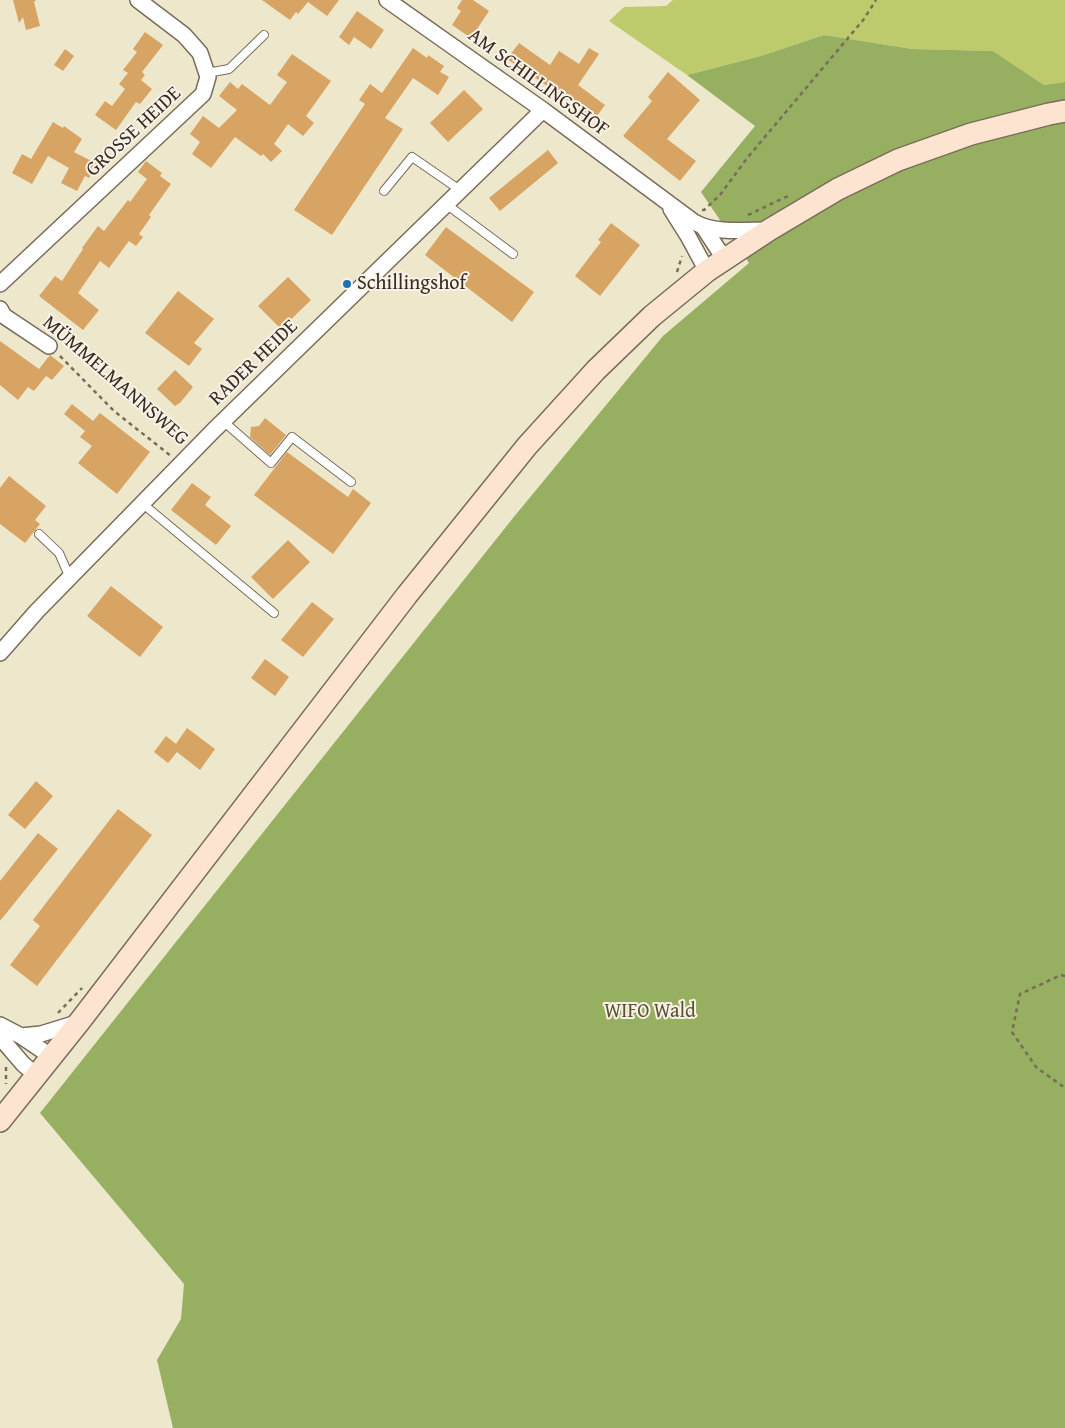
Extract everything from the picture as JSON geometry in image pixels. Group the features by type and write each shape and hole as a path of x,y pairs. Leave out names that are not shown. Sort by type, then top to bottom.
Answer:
{"main road":[{"path":"0,1121 80,1022 407,595 527,446 596,370 652,316 707,272 769,230 838,188 898,160 971,134 1065,111"}],"street":[{"path":"138,0 184,35 200,53 207,73"},
{"name":"AM SCHILLINGSHOF","path":"387,0 543,110 704,228 725,260"},
{"name":"GROSSE HEIDE","path":"0,284 203,94 208,78 207,73"},
{"name":"RADER HEIDE","path":"0,654 37,611 223,421 543,110"},
{"name":"AM SCHILLINGSHOF","path":"664,200 688,236 707,272"},
{"path":"704,228 769,230"},
{"name":"MÜMMELMANNSWEG","path":"0,309 4,316 49,346"},
{"path":"20,1036 41,1034 80,1022"},
{"path":"0,1025 52,1057"},
{"path":"0,1037 23,1064 37,1076"}],"lane":[{"path":"207,73 230,69 264,35"},
{"path":"384,191 412,157 460,190"},
{"path":"446,204 513,254"},
{"path":"223,421 271,463 292,437 351,482"},
{"path":"143,504 274,613"},
{"path":"39,534 58,553 70,578"}],"path":[{"path":"678,209 704,210 720,195 748,157 864,19 876,0"},
{"name":"MÜMMELMANNSWEG","path":"49,346 114,411 182,465"},
{"path":"1065,976 1061,975 1020,994 1012,1032 1036,1067 1065,1088"}],"green space":[{"path":"673,0 1065,0 1065,82 1044,85 993,51 912,49 824,35 761,56 687,75 609,21 624,7 666,6"},
{"name":"WIFO Wald","path":"824,35 912,49 993,51 1044,85 1065,82 1065,1428 173,1428 157,1360 181,1319 184,1284 40,1113 513,518 663,336 749,263 701,192 755,126 687,75 761,56"}],"building":[{"path":"13,0 36,0 34,2 40,26 26,30 23,17 19,23"},
{"path":"262,0 339,0 327,16 308,2 290,20"},
{"path":"462,0 473,0 489,11 471,38 452,25 461,11 457,8"},
{"path":"357,11 384,30 371,49 354,37 349,45 339,37"},
{"path":"145,32 163,45 142,72 145,75 141,80 152,89 140,104 136,102 116,130 95,115 105,101 112,106 125,89 119,84 128,73 123,70 137,52 133,49"},
{"path":"519,43 550,65 559,51 579,64 589,48 599,54 578,85 605,105 594,120 574,104 507,59"},
{"path":"413,48 427,58 428,55 444,66 440,72 449,77 438,95 413,78 385,118 403,129 332,235 294,210 365,104 359,100 370,84 382,93"},
{"path":"65,49 74,56 63,71 54,65"},
{"path":"292,54 331,81 306,116 314,123 303,136 288,124 274,144 282,151 271,162 263,154 261,156 235,137 211,168 192,154 200,142 190,134 203,116 219,128 237,110 219,96 230,82 238,89 242,84 270,105 287,82 277,75"},
{"path":"668,72 700,100 667,139 696,161 680,181 623,136 652,101 648,97"},
{"path":"464,90 483,109 448,142 430,123"},
{"path":"53,122 63,128 64,126 82,139 74,152 97,164 89,178 85,176 77,191 61,183 69,168 48,156 32,184 12,173 22,154 31,159"},
{"path":"548,150 558,163 500,211 489,198"},
{"path":"146,161 162,173 160,176 171,184 149,215 151,217 139,234 143,237 136,246 129,241 109,268 100,261 78,293 99,310 83,330 39,296 55,276 62,281 98,226 104,231 128,200 130,202 147,179 138,172"},
{"path":"611,223 640,245 600,296 575,276 601,242 598,240"},
{"path":"446,227 534,292 512,322 425,255"},
{"path":"288,277 311,300 281,329 258,306"},
{"path":"178,291 214,319 194,343 202,349 189,366 145,333"},
{"path":"0,341 39,369 50,355 64,366 52,380 46,376 34,391 28,387 18,400 0,385"},
{"path":"175,370 193,387 180,403 175,406 157,389"},
{"path":"72,404 93,421 100,413 150,452 117,494 78,463 92,446 80,437 85,431 64,414"},
{"path":"265,418 286,435 270,455 250,437 251,427 259,426"},
{"path":"287,452 348,497 353,489 371,503 333,554 254,495"},
{"path":"9,476 46,506 35,520 40,524 25,543 0,524 0,488"},
{"path":"192,483 211,497 205,505 231,526 216,545 171,510"},
{"path":"288,540 310,562 273,599 251,577"},
{"path":"111,586 163,627 140,657 87,616"},
{"path":"312,602 334,619 303,657 281,640"},
{"path":"265,659 289,677 275,696 251,678"},
{"path":"187,728 215,749 200,770 177,752 168,763 154,752 166,736 176,744"},
{"path":"36,781 53,796 25,829 8,815"},
{"path":"118,809 152,835 37,986 10,965 40,926 33,920"},
{"path":"38,833 58,849 0,921 0,881"}],"place":[{"name":"Schillingshof","path":"347,284"}]}
